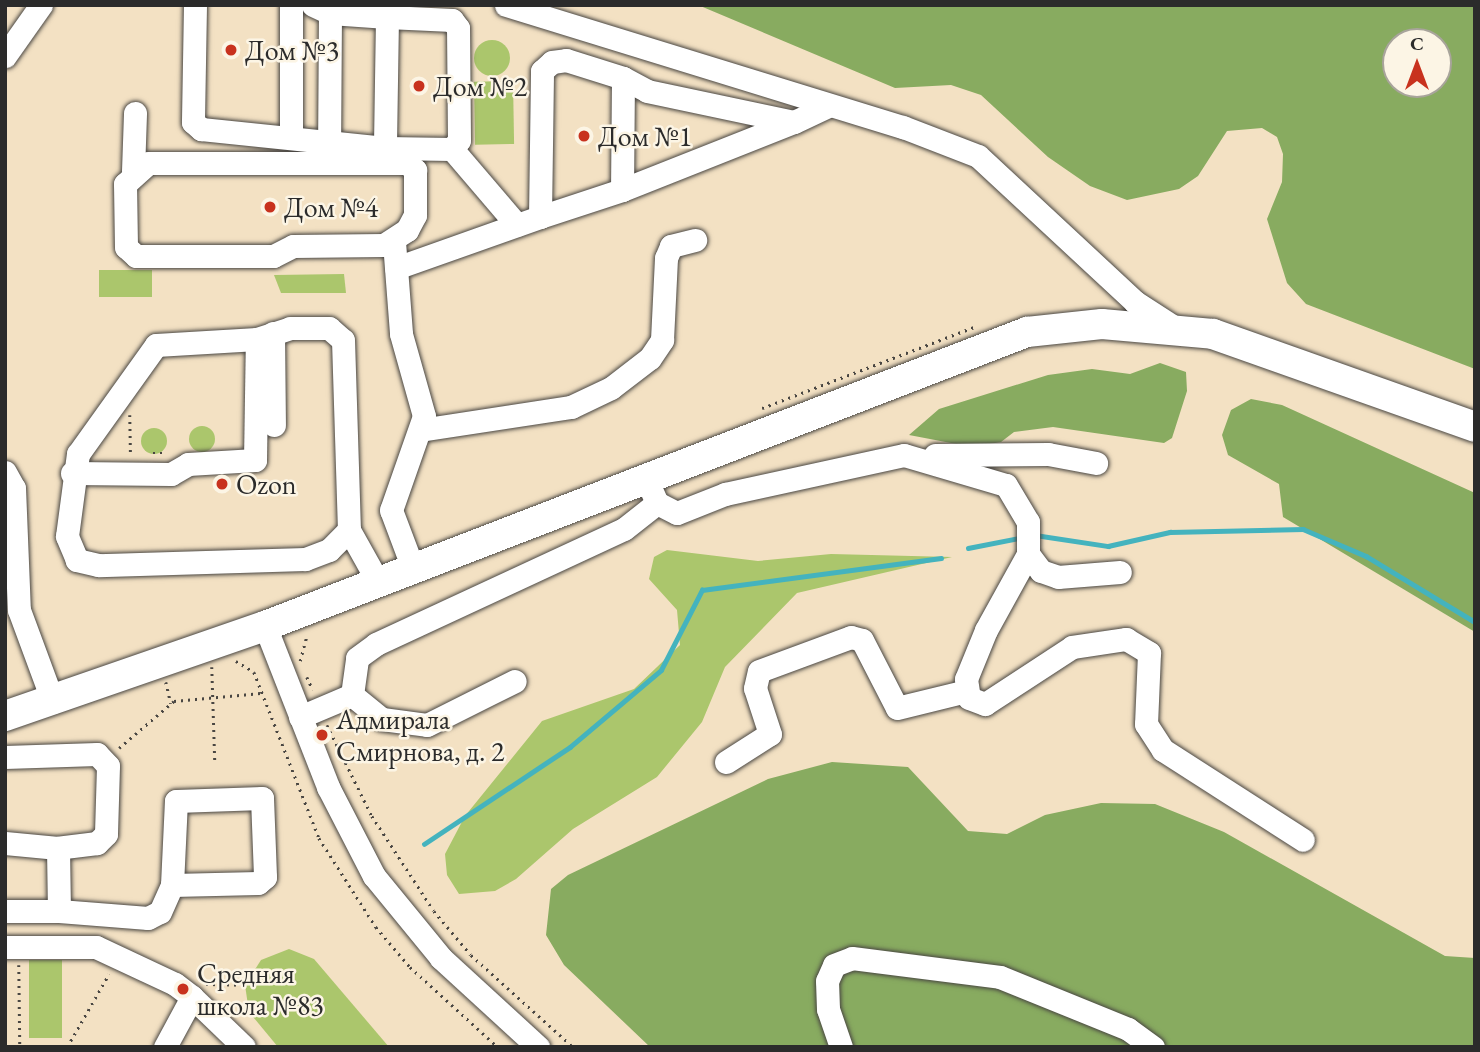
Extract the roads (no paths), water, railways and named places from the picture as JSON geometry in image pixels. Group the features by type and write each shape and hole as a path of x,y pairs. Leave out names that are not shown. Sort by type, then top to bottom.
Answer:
{"main road":[{"path":"5,716 53,702 265,626 645,476 1027,332 1102,324 1174,327 1264,348 1475,427"}],"street":[{"path":"5,56 41,5"},
{"path":"195,5 192,122 201,129 385,148 452,149 517,225"},
{"path":"291,5 291,138"},
{"path":"510,6 978,156 1135,302 1174,327"},
{"path":"329,142 322,9 387,17 452,20 458,28 459,140 452,149"},
{"path":"385,148 387,17"},
{"path":"540,217 542,71 566,60 623,78 647,91 794,122"},
{"path":"622,190 623,78"},
{"path":"396,268 622,190 828,106"},
{"path":"135,113 133,171 125,184 126,247 136,256 273,256 293,246 394,242"},
{"path":"133,171 148,163 407,163 415,170 415,215 394,242 401,334 424,416 391,510 412,566"},
{"path":"420,430 571,407 611,388 650,358 662,340 666,258 671,246 695,240"},
{"path":"349,530 329,550 305,559 98,565 77,560 68,536 72,473 78,454 156,345 329,328 343,340 349,530 377,580"},
{"path":"265,336 274,425"},
{"path":"72,473 171,474 188,464 255,460 265,336"},
{"path":"645,476 657,503 677,513 725,494 904,455 1048,454 1096,463"},
{"path":"904,455 1006,485 1028,522 1028,554 986,630 967,691 974,703 985,704 1072,647 1126,639 1141,645 1152,675 1146,724 1163,750 1303,840"},
{"path":"5,472 10,509 12,610 53,702"},
{"path":"352,695 357,658 376,644 554,564 624,529 657,503"},
{"path":"1028,554 1041,571 1058,577 1120,572"},
{"path":"265,626 311,713 368,865 407,922 538,1047"},
{"path":"726,762 770,734 755,688 759,671 851,637 862,640 897,708 967,691"},
{"path":"352,695 382,719 427,725 515,681"},
{"path":"311,713 352,695"},
{"path":"5,757 105,758 106,834 97,842 58,848 5,844"},
{"path":"5,911 59,911 148,918 160,912 172,885 176,801 262,798 265,877 258,883 172,885"},
{"path":"58,848 59,911"},
{"path":"12,947 96,947 120,955 183,990 244,1047"},
{"path":"841,1047 828,1009 827,981 834,965 852,958 1000,977 1128,1029 1153,1047"},
{"path":"165,1047 183,990"}],"waterway":[{"path":"1035,535 1108,546 1170,532 1303,529 1366,556 1475,622"},
{"path":"968,548 1019,538"},
{"path":"424,844 570,747 661,670 702,590 941,558"}],"place":[{"name":"Дом №3","path":"231,50"},
{"name":"Дом №2","path":"419,86"},
{"name":"Дом №1","path":"584,136"},
{"name":"Дом №4","path":"270,207"},
{"name":"Ozon","path":"222,484"},
{"name":"Адмирала Смирнова, д. 2","path":"322,735"},
{"name":"Средняя школа №83","path":"183,989"}]}
